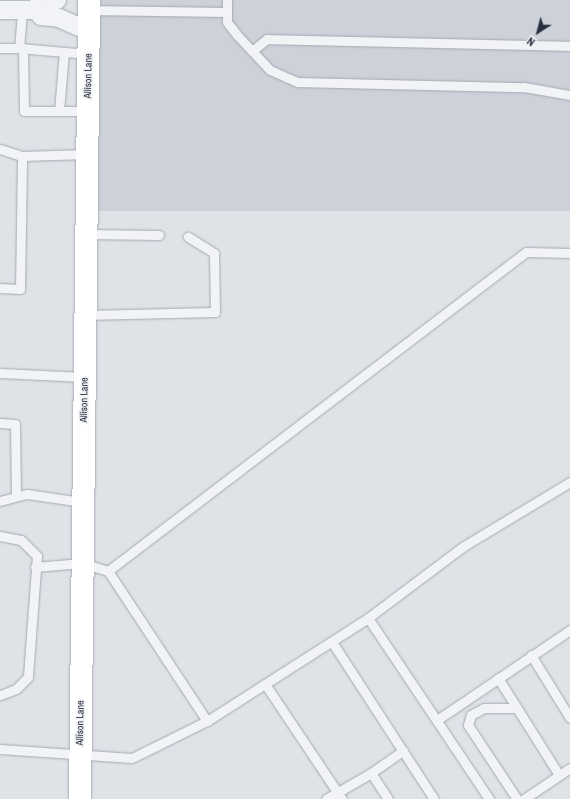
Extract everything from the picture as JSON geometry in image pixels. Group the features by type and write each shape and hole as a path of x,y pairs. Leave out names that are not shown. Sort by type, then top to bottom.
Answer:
{"main road":[{"name":"Allison Lane","path":"80,799 88,14"}],"street":[{"path":"30,10 39,3 57,0"},
{"path":"0,10 30,10 41,16 59,18 88,14"}],"lane":[{"path":"226,0 227,22 252,51 276,74 314,85 524,87 570,95"},
{"path":"30,10 21,48 24,111 87,111"},
{"path":"88,14 226,12"},
{"path":"252,51 267,39 570,46"},
{"path":"0,48 21,48 88,54"},
{"path":"59,111 64,52"},
{"path":"0,149 22,156 87,154"},
{"path":"0,288 20,289 22,156"},
{"path":"86,234 159,235"},
{"path":"85,315 215,312 214,253 188,237"},
{"path":"108,571 526,252 570,253"},
{"path":"0,374 84,377"},
{"path":"0,423 15,424 16,495"},
{"path":"0,749 132,758 207,721 368,618 464,546 570,482"},
{"path":"0,501 16,495 82,502"},
{"path":"0,536 14,536 32,549 37,556 28,677 12,692 0,695"},
{"path":"35,567 82,563 108,571 207,721"},
{"path":"368,618 490,799"},
{"path":"437,720 570,630"},
{"path":"332,642 434,799"},
{"path":"531,655 570,718"},
{"path":"498,678 559,775"},
{"path":"264,684 340,796"},
{"path":"517,708 484,708 470,716 468,725 517,799"},
{"path":"326,799 340,796 403,751"},
{"path":"524,799 570,768"},
{"path":"371,773 388,799"}],"shaded area":[{"path":"88,0 570,0 570,211 88,211"}]}
